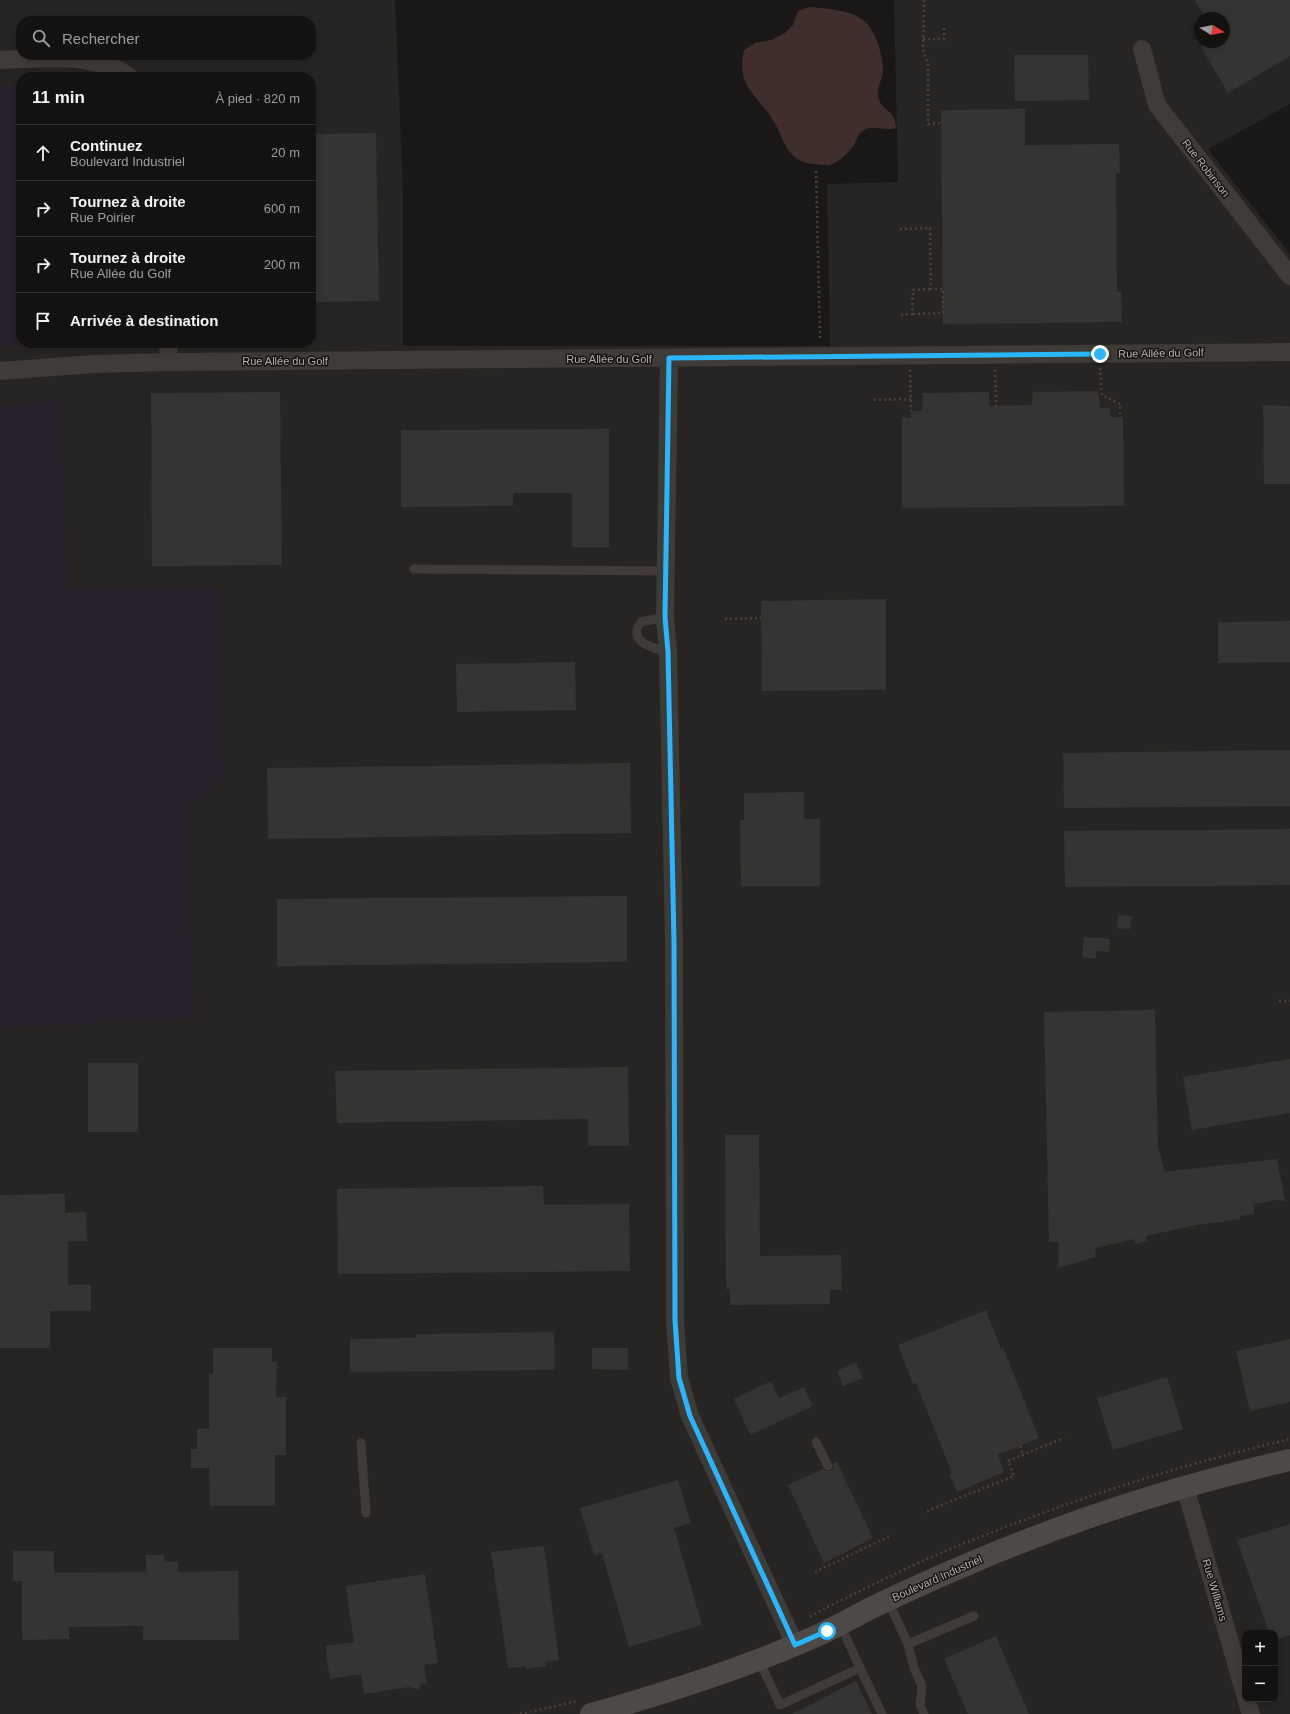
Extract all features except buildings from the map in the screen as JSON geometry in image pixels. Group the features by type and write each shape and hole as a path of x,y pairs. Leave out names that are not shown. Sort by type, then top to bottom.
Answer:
{"street":[{"name":"Rue Robinson","path":"1142,50 1157,105 1290,276"},
{"path":"0,60 89,60 108,65 121,72"},
{"path":"168,348 169,362"},
{"name":"Rue Allée du Golf","path":"0,371 94,364 169,362 1290,352"},
{"path":"669,358 665,617 668,652 674,949 675,1325 679,1378 690,1416 795,1645"},
{"name":"Boulevard Industriel","path":"591,1714 652,1696 795,1645 888,1600 974,1562 1043,1534 1126,1505 1185,1487 1246,1470 1290,1460"},
{"name":"Rue Williams","path":"1185,1487 1242,1684"},
{"path":"1247,1702 1251,1714"}],"lane":[{"path":"414,569 666,571"},
{"path":"665,617 641,622 636,634 639,639 649,646 668,652"},
{"path":"816,1442 828,1466"},
{"path":"361,1443 366,1513"},
{"path":"888,1600 908,1644 914,1668 922,1686 920,1705 924,1714"},
{"path":"908,1644 974,1616"},
{"path":"840,1624 882,1714"},
{"path":"759,1659 784,1714"},
{"path":"780,1705 860,1668"}],"path":[{"path":"924,0 923,51 928,63 928,124 941,123"},
{"path":"923,39 944,39 944,28"},
{"path":"816,171 820,357"},
{"path":"900,229 930,228 931,289"},
{"path":"901,315 943,313 943,289 913,290 912,314"},
{"path":"1100,354 1102,395 1120,404 1120,417"},
{"path":"995,355 996,406"},
{"path":"910,356 911,411"},
{"path":"874,400 911,399"},
{"path":"725,619 761,618"},
{"path":"1279,1001 1290,1001"},
{"path":"927,1510 1014,1476 1008,1461 1064,1438"},
{"name":"Boulevard Industriel","path":"808,1619 841,1600 910,1567 1036,1514 1158,1473 1290,1439"},
{"path":"1020,1446 1023,1454"},
{"path":"814,1572 890,1536"}],"shaded area":[{"path":"0,0 395,0 403,190 403,346 830,346 827,184 898,182 894,0 1290,0 1290,104 1208,149 1290,254 1290,1714 0,1714"},
{"path":"809,7 830,9 852,14 864,21 872,30 880,49 883,71 878,88 879,100 891,113 896,128 865,129 861,132 853,146 844,156 834,164 830,165 805,162 797,159 792,154 773,120 749,89 743,72 742,62 744,50 755,43 771,40 785,33 793,25 798,11"},
{"path":"16,85 16,346 0,348 0,86"},
{"path":"58,401 68,587 218,587 222,782 183,808 194,1018 0,1028 0,407"}],"route":[{"path":"827,1631 795,1645 718,1480 690,1416 679,1378 675,1337 673,868 668,652 665,617 669,358 1100,354"}]}
